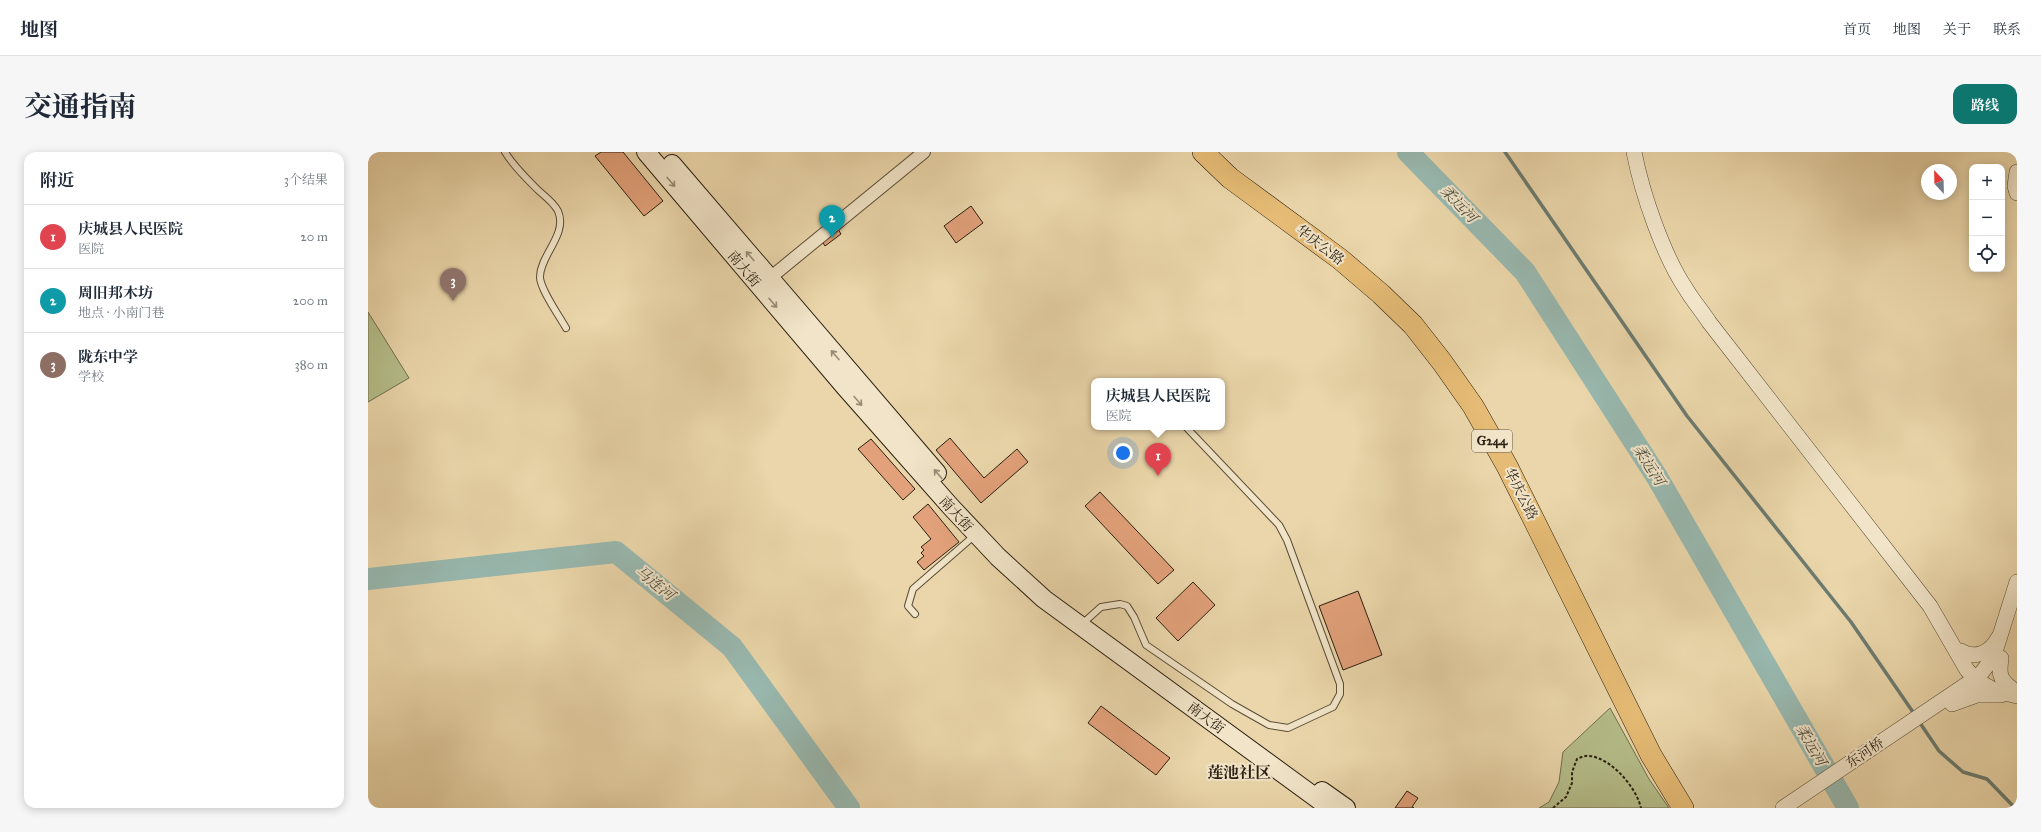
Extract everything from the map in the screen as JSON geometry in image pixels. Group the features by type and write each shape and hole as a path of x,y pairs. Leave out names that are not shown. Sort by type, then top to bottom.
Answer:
{"highway":[{"name":"华庆公路","path":"1203,152 1230,178 1340,259 1381,294 1413,325 1442,362 1473,406 1507,466 1643,741 1688,808"},
{"name":"华庆公路","path":"1212,152 1234,174 1344,254 1384,289 1417,320 1447,358 1478,402 1512,463 1638,718 1688,808"}],"main road":[{"name":"南大街","path":"646,152 1006,550 1084,622 1330,808"},
{"name":"南大街","path":"662,152 764,283 975,535 1013,572 1044,599 1084,622 1346,808"}],"street":[{"path":"764,283 924,152"},
{"path":"1634,152 1649,208 1673,267 1686,289 1729,347 1930,606 1958,650 1966,670 1982,678 1994,690 2016,693"},
{"path":"2017,172 2015,186 2017,193"},
{"path":"1982,678 1993,658 2017,582"},
{"path":"2016,693 2001,680 2000,676 2001,658 2017,604"},
{"path":"1958,650 1970,655 1980,654 1990,648 2001,634"},
{"path":"1950,701 1957,675 1958,650"},
{"path":"1950,701 1982,678 2001,658"},
{"path":"1950,701 1977,695 2016,693"},
{"name":"东河桥","path":"1783,808 1950,701"},
{"name":"东河桥","path":"1796,808 1950,701"}],"lane":[{"path":"505,152 520,172 553,204 558,212 561,227 542,267 540,278 545,291 566,328"},
{"path":"1084,622 1101,607 1120,604 1128,606 1146,645 1232,704 1269,725 1288,728 1333,707 1340,694 1340,684 1279,525 1189,430"},
{"path":"915,614 908,606 913,588 975,535"}],"path":[{"path":"1553,808 1566,797 1572,783 1572,772 1577,759 1588,755 1599,758 1622,776 1634,790 1641,808"}],"green space":[{"path":"368,312 409,378 368,402"},
{"path":"1610,708 1649,779 1669,808 1539,808 1549,802 1559,782 1563,752"}],"building":[{"path":"601,152 623,152 663,201 644,216 595,156"},
{"path":"971,206 983,223 956,243 944,226"},
{"path":"838,229 841,234 825,246 822,241"},
{"path":"950,438 984,478 1017,449 1028,462 981,503 936,450"},
{"path":"871,439 915,489 903,500 858,449"},
{"path":"1100,492 1174,570 1158,584 1085,506"},
{"path":"928,504 959,542 924,570 917,562 924,556 921,553 924,550 921,547 931,539 913,517"},
{"path":"1193,582 1215,605 1178,641 1156,618"},
{"path":"1358,591 1382,655 1343,670 1319,606"},
{"path":"1101,706 1170,758 1156,775 1088,723"},
{"path":"1407,791 1418,798 1412,807 1414,808 1395,808"}],"waterway":[{"name":"柔远河","path":"1408,152 1525,272 1657,477 1848,808"},
{"path":"1505,152 1687,416 1851,622 1915,715"},
{"name":"马连河","path":"368,579 616,552 732,647 849,808"},
{"path":"1918,720 1939,751 1963,772 1987,779 2015,808"}],"place":[{"name":"周旧邦木坊","path":"832,238"},
{"name":"陇东中学","path":"453,301"},
{"name":"庆城县人民医院","path":"1158,476"}],"district":[{"name":"莲池社区","path":"1239,772"}]}
